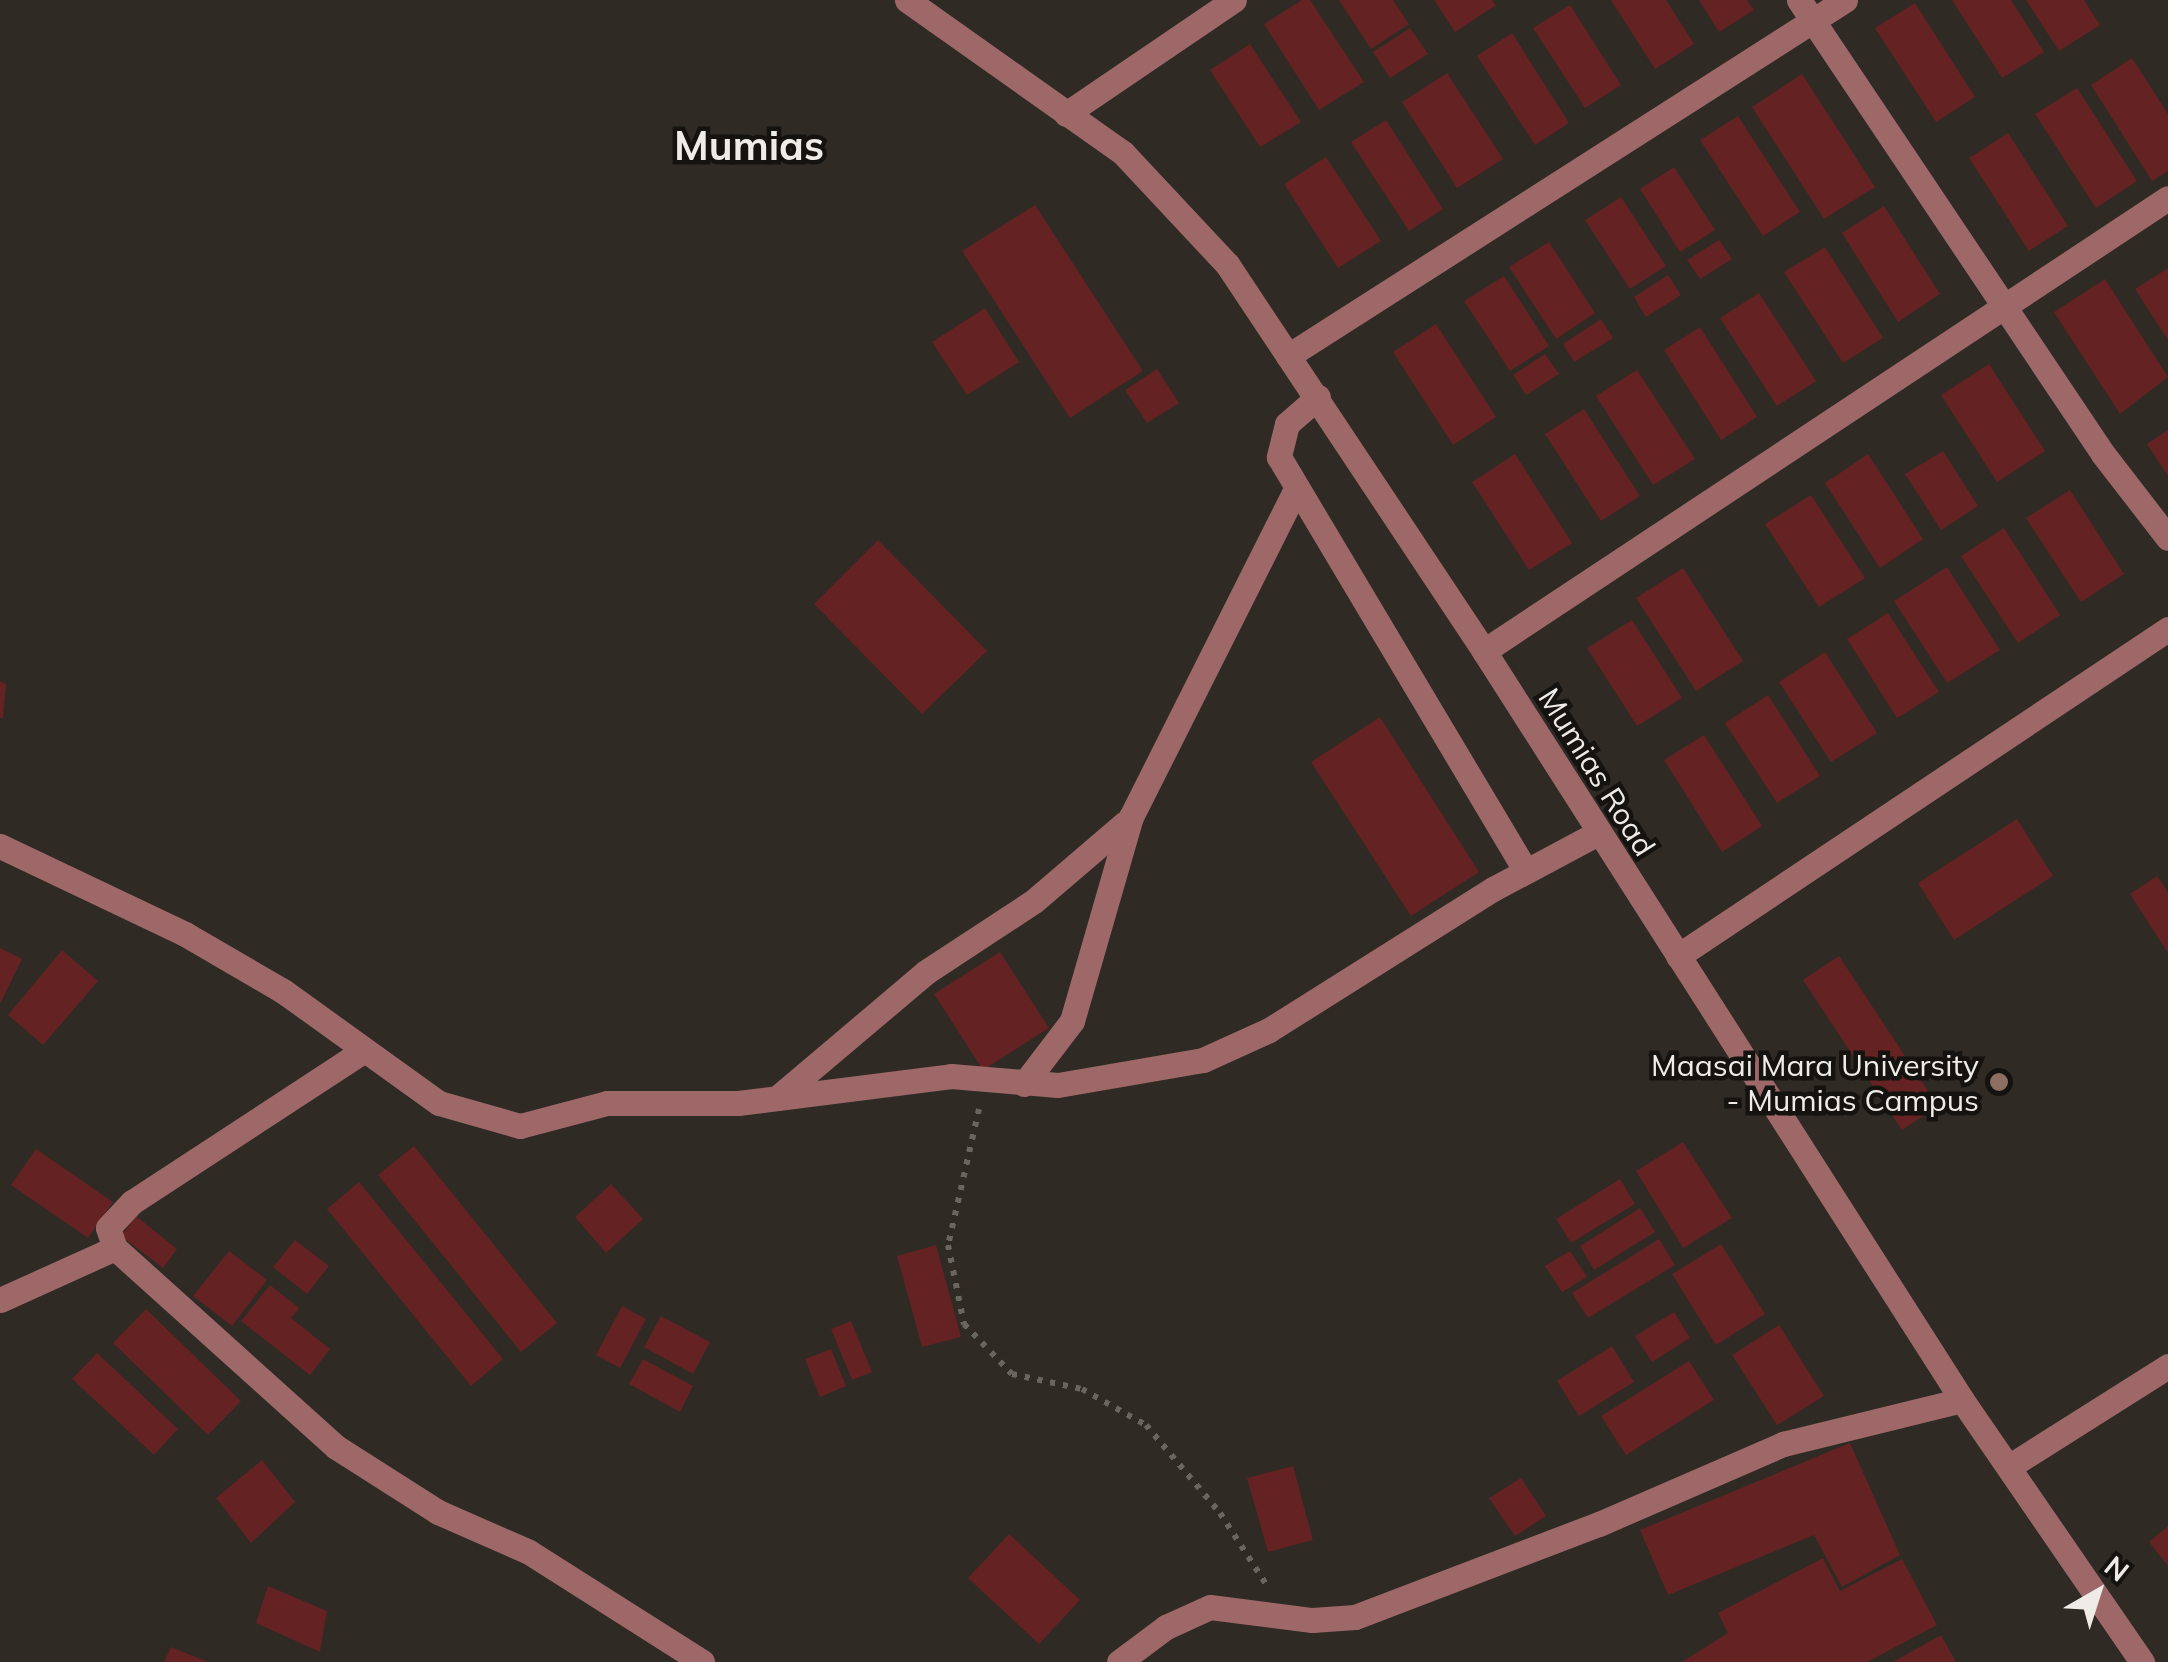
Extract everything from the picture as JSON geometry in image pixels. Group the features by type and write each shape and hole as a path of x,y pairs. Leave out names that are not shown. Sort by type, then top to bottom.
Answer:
{"street":[{"name":"Mumias Road","path":"907,0 1123,154 1227,264 1484,651 1596,834 1962,1400 2142,1662"},
{"path":"1066,114 1234,0"},
{"path":"1288,356 1806,10 1844,0"},
{"path":"1806,10 2168,538"},
{"path":"1484,651 2168,198"},
{"path":"1318,397 1286,424 1278,442 1295,490 1526,871"},
{"path":"1024,1084 1072,1021 1131,817 1295,490"},
{"path":"1678,956 2168,628"},
{"path":"777,1098 926,972 1061,881 1131,817"},
{"path":"0,846 185,934 283,991 439,1103 493,1123 520,1126 607,1103 777,1098 900,1079 987,1079 1024,1084 1107,1079 1203,1060 1299,1012 1526,871 1596,834"},
{"path":"363,1051 132,1202 108,1228 114,1248 336,1447 438,1512 571,1577 702,1662"},
{"path":"0,1300 114,1248"},
{"path":"2010,1466 2168,1366"},
{"path":"1119,1662 1166,1627 1210,1607 1356,1617 1599,1524 1783,1444 1962,1400"}],"path":[{"path":"987,1079 948,1246 964,1324 1012,1374 1082,1389 1146,1425 1220,1513 1284,1615"}],"building":[{"path":"1302,0 1310,0 1364,82 1319,110 1264,24"},
{"path":"1339,0 1393,0 1409,24 1371,49"},
{"path":"1434,0 1492,0 1496,5 1455,32"},
{"path":"1611,0 1666,0 1694,44 1655,69"},
{"path":"1699,0 1747,0 1754,10 1719,32"},
{"path":"1952,0 2011,0 2044,52 2002,78"},
{"path":"2026,0 2084,0 2100,25 2059,51"},
{"path":"1915,3 1975,97 1936,122 1875,28"},
{"path":"1570,5 1621,85 1585,108 1533,28"},
{"path":"1410,28 1428,54 1390,78 1373,52"},
{"path":"1512,33 1569,123 1535,145 1477,56"},
{"path":"1250,44 1301,122 1260,147 1210,70"},
{"path":"2132,58 2168,114 2168,171 2152,181 2091,85"},
{"path":"1447,73 1503,159 1457,188 1402,102"},
{"path":"1802,74 1875,187 1824,219 1752,107"},
{"path":"2077,88 2137,181 2096,208 2035,114"},
{"path":"1738,116 1800,212 1763,236 1700,140"},
{"path":"1386,120 1443,209 1409,231 1351,142"},
{"path":"2008,133 2068,226 2029,251 1969,158"},
{"path":"1326,157 1381,241 1338,268 1284,184"},
{"path":"1674,167 1715,230 1680,252 1640,189"},
{"path":"1621,197 1666,266 1630,289 1585,220"},
{"path":"1035,205 1143,371 1070,418 962,251"},
{"path":"1884,206 1940,294 1898,322 1842,233"},
{"path":"1719,240 1732,259 1700,279 1687,260"},
{"path":"1549,242 1595,313 1556,339 1509,267"},
{"path":"1825,247 1883,338 1843,363 1784,272"},
{"path":"2168,268 2168,340 2135,289"},
{"path":"1668,275 1681,295 1646,317 1634,297"},
{"path":"1504,276 1549,346 1510,371 1464,301"},
{"path":"2105,279 2168,377 2120,414 2054,312"},
{"path":"1759,293 1816,381 1777,406 1720,318"},
{"path":"985,308 1019,362 967,395 932,342"},
{"path":"1601,319 1613,338 1574,362 1563,344"},
{"path":"1436,324 1496,417 1453,445 1393,352"},
{"path":"1700,327 1757,417 1721,440 1664,350"},
{"path":"1545,354 1559,374 1526,395 1513,375"},
{"path":"1989,364 2045,451 1997,482 1941,395"},
{"path":"1157,369 1179,403 1147,423 1125,390"},
{"path":"1637,370 1695,459 1653,485 1596,396"},
{"path":"1584,409 1640,496 1601,521 1545,434"},
{"path":"2168,430 2168,476 2147,444"},
{"path":"1943,451 1978,506 1941,530 1905,474"},
{"path":"1515,454 1572,543 1529,570 1472,482"},
{"path":"1868,454 1923,539 1880,568 1825,483"},
{"path":"2070,490 2124,574 2081,602 2026,518"},
{"path":"1811,495 1865,578 1819,607 1765,524"},
{"path":"2004,528 2060,615 2018,643 1961,556"},
{"path":"878,540 987,651 922,714 814,604"},
{"path":"1947,567 2000,650 1947,683 1894,601"},
{"path":"1683,568 1743,661 1696,691 1636,598"},
{"path":"1888,613 1939,692 1897,718 1847,639"},
{"path":"1632,620 1682,698 1637,726 1587,648"},
{"path":"1825,652 1877,733 1831,762 1779,682"},
{"path":"0,681 6,684 3,718 0,718"},
{"path":"1768,695 1820,776 1777,803 1725,723"},
{"path":"1380,717 1479,872 1411,916 1311,762"},
{"path":"1704,735 1762,826 1722,852 1664,760"},
{"path":"2017,819 2053,876 1954,940 1918,883"},
{"path":"2157,876 2168,892 2168,953 2130,894"},
{"path":"0,948 22,959 0,1004"},
{"path":"62,950 98,981 43,1045 8,1015"},
{"path":"1000,952 1049,1028 983,1070 934,994"},
{"path":"1839,956 1938,1106 1902,1130 1803,980"},
{"path":"1683,1142 1732,1218 1683,1248 1636,1171"},
{"path":"414,1146 557,1323 521,1352 378,1175"},
{"path":"36,1149 113,1202 88,1238 11,1185"},
{"path":"1620,1179 1635,1204 1571,1243 1556,1219"},
{"path":"359,1182 503,1359 471,1386 327,1209"},
{"path":"611,1184 643,1219 606,1253 575,1217"},
{"path":"1640,1208 1655,1232 1594,1270 1580,1246"},
{"path":"136,1216 177,1249 163,1268 121,1236"},
{"path":"1659,1239 1675,1265 1588,1318 1572,1293"},
{"path":"295,1240 329,1266 307,1294 273,1267"},
{"path":"1721,1244 1765,1314 1716,1345 1672,1274"},
{"path":"936,1245 961,1337 922,1347 897,1256"},
{"path":"229,1251 267,1280 232,1326 193,1296"},
{"path":"1570,1251 1587,1277 1562,1292 1545,1266"},
{"path":"270,1285 299,1308 291,1318 330,1349 310,1375 241,1321"},
{"path":"622,1306 646,1319 620,1368 596,1355"},
{"path":"146,1309 241,1401 208,1435 113,1343"},
{"path":"1674,1312 1690,1338 1652,1362 1635,1336"},
{"path":"661,1316 710,1342 693,1374 644,1347"},
{"path":"851,1321 872,1372 852,1380 831,1329"},
{"path":"1779,1325 1824,1396 1777,1425 1732,1355"},
{"path":"1612,1346 1634,1382 1579,1416 1557,1381"},
{"path":"831,1349 846,1386 820,1397 805,1359"},
{"path":"97,1353 178,1429 154,1455 72,1379"},
{"path":"643,1359 693,1386 680,1412 629,1384"},
{"path":"1689,1361 1714,1400 1626,1455 1601,1416"},
{"path":"1850,1443 1900,1555 1842,1587 1814,1535 1668,1595 1640,1530"},
{"path":"262,1460 295,1502 251,1543 216,1498"},
{"path":"1293,1466 1313,1540 1268,1552 1247,1478"},
{"path":"1521,1478 1546,1516 1515,1536 1489,1498"},
{"path":"2168,1526 2168,1566 2149,1542"},
{"path":"1009,1534 1080,1600 1039,1644 968,1578"},
{"path":"1823,1558 1840,1591 1902,1559 1937,1625 1867,1662 1682,1662 1728,1633 1718,1613"},
{"path":"268,1586 327,1611 320,1652 256,1623"},
{"path":"1941,1635 1956,1662 1893,1662"},
{"path":"171,1647 208,1662 164,1662"}],"place":[{"name":"Maasai Mara University - Mumias Campus","path":"1999,1082"}],"district":[{"name":"Mumias","path":"749,145"}]}
